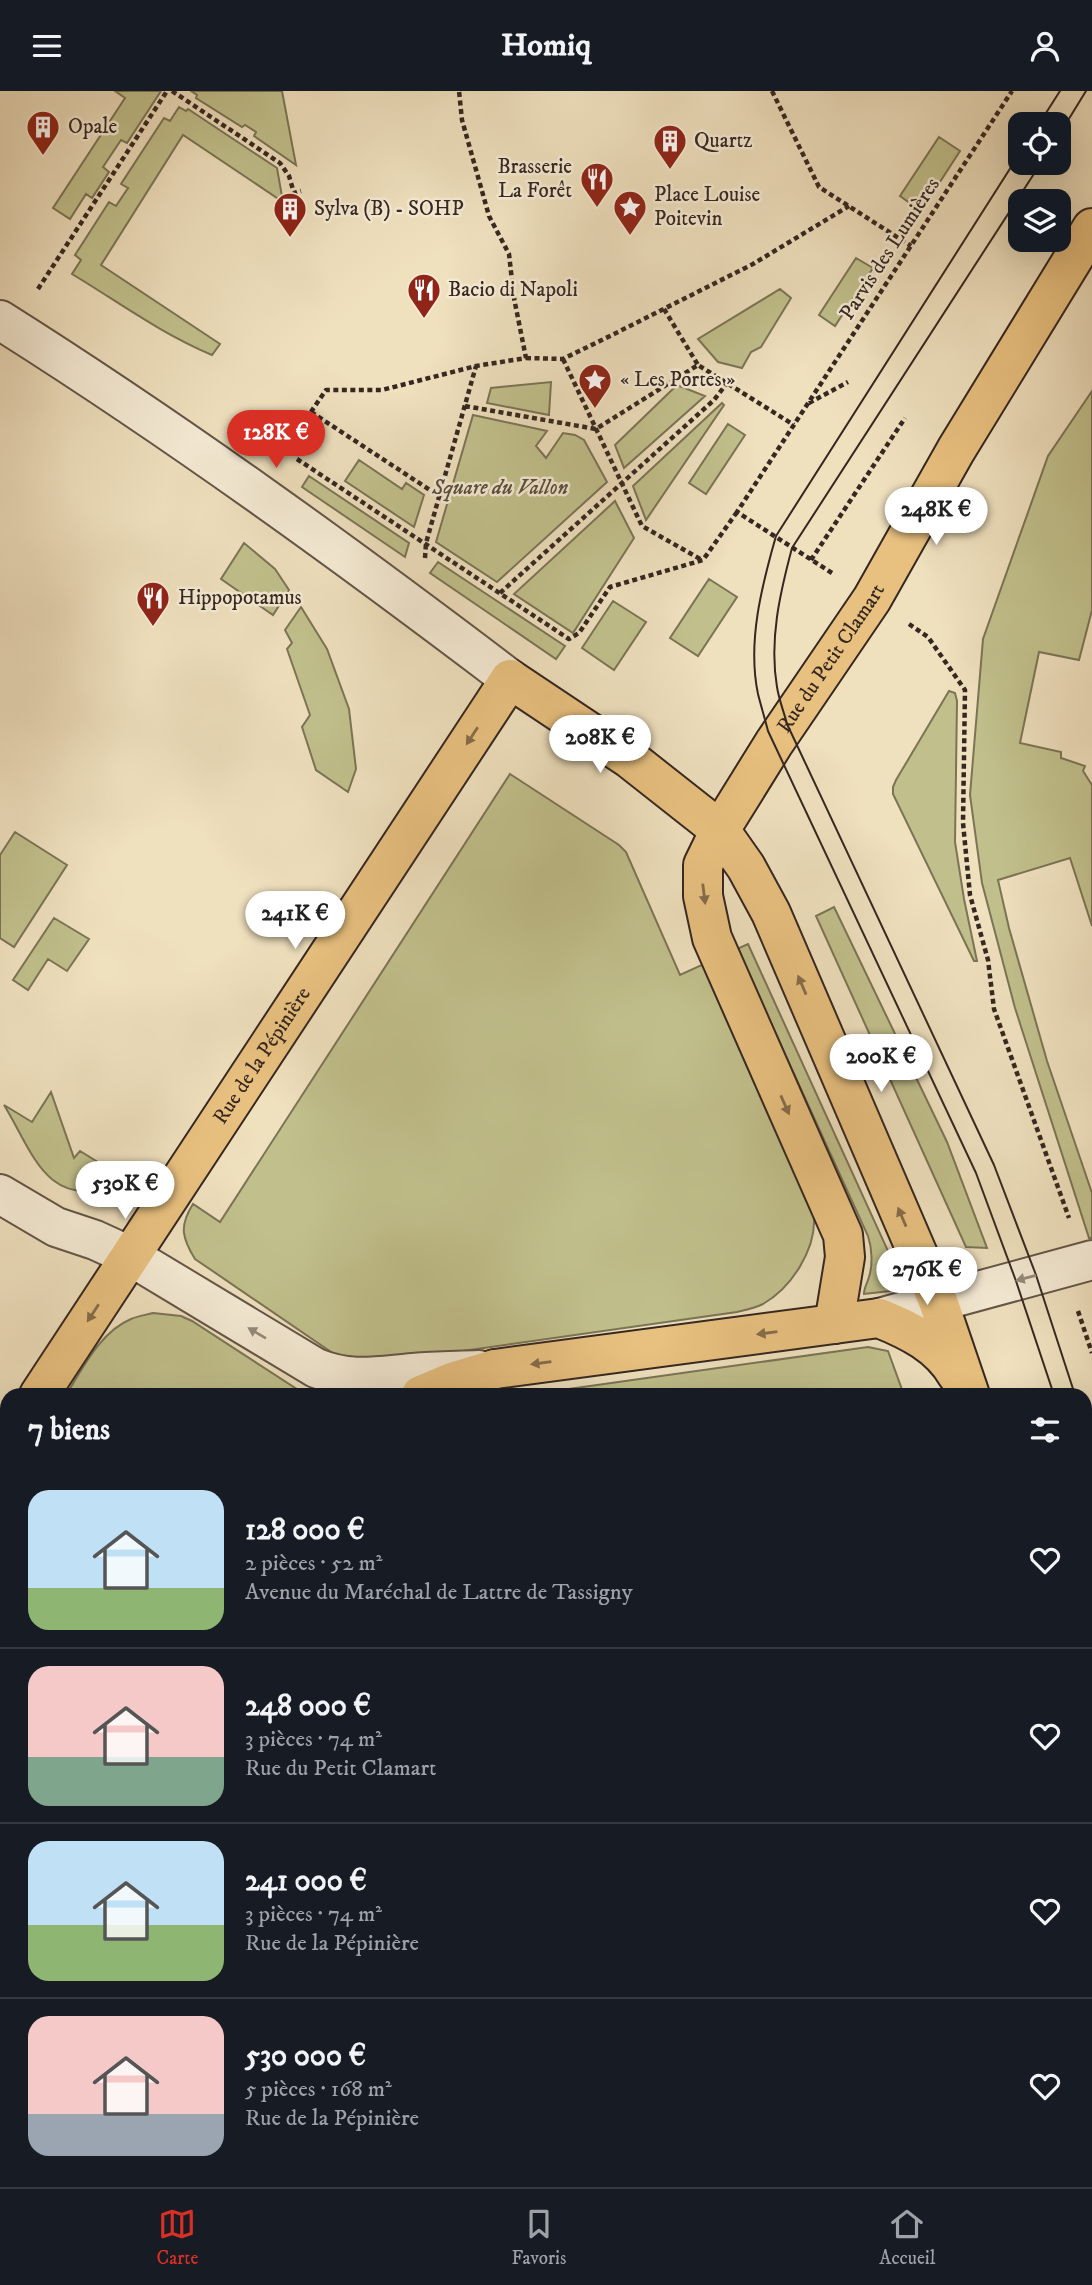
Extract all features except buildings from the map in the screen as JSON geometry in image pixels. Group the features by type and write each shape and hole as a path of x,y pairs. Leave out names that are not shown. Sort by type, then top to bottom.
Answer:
{"main road":[{"name":"Rue du Petit Clamart","path":"834,1324 845,1257 843,1235 712,938 703,897 703,865 720,830 774,743 872,600 956,450 1092,228"},
{"path":"510,679 630,759 720,830 746,867 771,913 938,1301 968,1388"},
{"name":"Rue de la Pépinière","path":"44,1388 510,679"},
{"path":"438,1388 495,1369 878,1318 921,1338 953,1367 966,1388"}],"street":[{"path":"6,324 145,414 408,601 510,679"},
{"path":"0,1194 56,1227 95,1240 130,1256 316,1368 334,1375 351,1378 495,1369"},
{"path":"878,1318 1078,1264"}],"path":[{"path":"6,324 169,91 280,163 289,176 294,193 301,191"},
{"path":"459,91 462,120 489,216 509,254 514,298 526,358"},
{"path":"772,91 819,187 911,246"},
{"name":"Parvis des Lumières","path":"703,560 1012,91"},
{"path":"255,492 326,390 382,390 476,366 526,358 562,359 753,264 849,206"},
{"path":"664,309 698,365 794,425"},
{"path":"562,359 642,526 703,560"},
{"path":"465,406 596,429 698,365"},
{"path":"424,569 426,543 476,366"},
{"path":"808,404 848,382"},
{"path":"500,593 714,400 727,383"},
{"path":"311,412 439,496"},
{"path":"811,560 905,418"},
{"path":"284,451 569,639 579,633 610,587 703,560"},
{"path":"737,512 764,530"},
{"path":"928,636 965,690 963,823 970,895 988,960 994,1009 1071,1223 1092,1353"}],"green space":[{"path":"115,91 161,91 127,143 121,140 103,167 109,172 92,198 86,194 70,219 53,208 125,98"},
{"path":"191,91 282,91 296,165 254,136 256,132 245,125 242,127 196,98 197,95"},
{"path":"179,107 186,111 188,109 277,168 283,202 183,135 101,265 220,344 212,355 158,327 72,274 81,260 75,255 109,202 116,206 128,188 121,184 164,118 170,121"},
{"path":"939,137 960,151 921,211 900,196"},
{"path":"856,258 873,268 835,326 819,315"},
{"path":"780,289 791,298 761,347 751,352 742,368 718,362 698,339"},
{"path":"551,382 549,415 487,403 491,388"},
{"path":"677,385 705,396 624,468 615,445"},
{"path":"1092,391 1092,610 1079,660 1039,652 1020,743 1061,752 1061,758 1085,766 1083,771 1092,785 1092,926 1070,858 998,880 1047,1061 1092,1193 1092,1238 1089,1238 1015,1008 982,883 970,795 983,639 1048,456"},
{"path":"722,403 724,405 646,520 633,486"},
{"name":"Square du Vallon","path":"473,415 547,431 536,446 546,458 563,433 575,435 584,440 607,482 497,582 436,542"},
{"path":"728,424 745,435 706,494 689,483"},
{"path":"359,460 402,489 406,483 424,495 414,527 345,481"},
{"path":"309,476 409,543 405,557 302,487"},
{"path":"615,501 634,538 573,633 514,594"},
{"path":"244,543 275,569 289,590 273,615 221,579"},
{"path":"438,562 565,646 556,659 430,573"},
{"path":"709,579 737,597 698,656 670,638"},
{"path":"613,601 646,622 614,670 582,648"},
{"path":"301,607 327,649 349,709 356,769 348,792 316,770 302,727 310,715 287,649 292,643 285,630"},
{"path":"949,691 955,693 957,701 955,842 977,961 974,961 893,794 896,780"},
{"path":"510,774 626,852 680,975 706,963 810,1196 814,1217 811,1242 800,1267 783,1288 763,1304 737,1312 385,1362 337,1356 195,1259 185,1238 186,1219 193,1204 220,1222"},
{"path":"15,832 67,865 14,947 0,938 0,855"},
{"path":"834,907 947,1142 987,1248 966,1247 816,916"},
{"path":"54,918 89,939 67,971 48,959 28,990 13,980"},
{"path":"748,944 898,1273 898,1283 891,1291 864,1294 871,1262 868,1236 737,949"},
{"path":"51,1092 74,1158 80,1151 122,1177 114,1187 91,1191 72,1190 57,1183 33,1157 4,1105 32,1122"},
{"path":"153,1313 181,1316 295,1388 70,1388 101,1342 131,1319"},
{"path":"868,1347 888,1351 901,1388 576,1388"}],"tram line":[{"path":"1047,112 1060,91"},
{"path":"1071,115 1086,91"},
{"path":"1008,172 776,536 761,594 754,654 758,694 768,731 976,1173 1052,1388"},
{"path":"1033,175 792,548 780,599 774,652 777,687 787,724 994,1165 1036,1275 1073,1388"}],"place":[{"name":"Opale","path":"43,157"},
{"name":"Quartz","path":"670,171"},
{"name":"Brasserie La Forêt","path":"597,209"},
{"name":"Place Louise Poitevin","path":"630,237"},
{"name":"Sylva (B) - SOHP","path":"290,239"},
{"name":"Bacio di Napoli","path":"424,320"},
{"name":"« Les Portes »","path":"595,410"},
{"name":"Hippopotamus","path":"153,628"}]}
